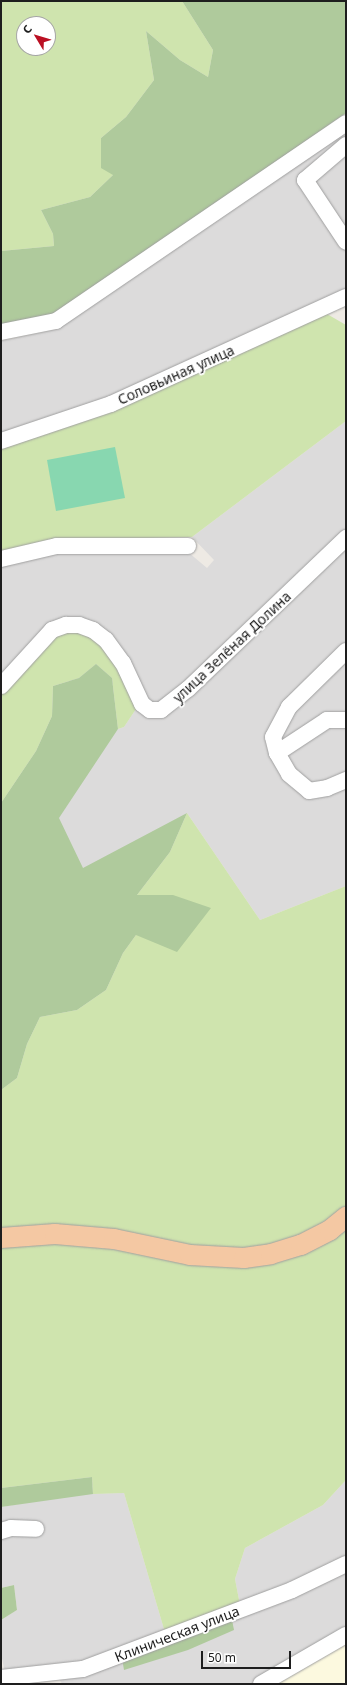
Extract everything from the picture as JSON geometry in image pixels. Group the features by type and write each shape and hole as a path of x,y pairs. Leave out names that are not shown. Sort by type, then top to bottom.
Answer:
{"main road":[{"path":"1,1238 55,1234 114,1238 190,1255 244,1258 271,1254 301,1245 330,1230 346,1217"}],"street":[{"path":"1,332 56,320 346,123"},
{"path":"346,145 304,180 346,242"},
{"name":"Соловьиная улица","path":"1,441 111,404 344,302"},
{"name":"улица Зелёная Долина","path":"1,686 52,630 66,625 79,625 93,630 106,640 123,663 142,704 150,710 161,710 188,689 346,538"},
{"path":"1,559 57,546 188,546"},
{"path":"346,651 289,707 273,737 277,753 289,774 309,791 327,788 346,780"},
{"path":"277,753 328,720 346,720"},
{"path":"1,1530 11,1528 36,1529"},
{"name":"Клиническая улица","path":"1,1678 83,1669 292,1590 346,1564"},
{"path":"261,1684 346,1634"}],"shaded area":[{"path":"346,130 346,290 110,398 1,435 1,341 57,329"},
{"path":"346,421 346,531 166,701 153,705 148,700 141,686 1,676 1,563 57,550 188,552 207,568 214,560 192,537"},
{"path":"346,544 346,886 260,920 187,813 104,890 23,838 118,729 124,727 136,709 154,717"},
{"path":"346,1480 346,1560 240,1605 235,1579 245,1548 323,1505"},
{"path":"124,1493 166,1636 83,1666 5,1672 1,1654 1,1620 17,1610 14,1585 1,1588 1,1507 77,1494"},
{"path":"346,1569 346,1630 254,1684 62,1684 58,1676"},
{"path":"346,1640 346,1684 273,1684"}],"green space":[{"path":"1,1 182,1 213,50 208,77 180,60 146,31 154,80 126,117 101,138 113,175 90,197 41,210 53,234 54,246 1,251"},
{"path":"182,1 346,1 346,113 58,313 1,325 1,251 54,246 53,234 41,210 90,197 113,175 101,168 101,138 126,117 154,80 146,31 180,60 208,77 213,50"},
{"path":"327,314 346,325 346,421 192,537 57,540 1,551 1,446"},
{"path":"115,447 125,498 56,511 47,460"},
{"path":"68,631 90,635 102,646 119,667 136,709 124,727 118,729 112,678 96,664 79,678 53,686 52,716 36,751 1,803 1,695 56,635"},
{"path":"96,664 112,678 118,729 59,818 83,868 187,813 170,852 137,895 173,895 211,908 177,952 136,935 123,953 106,990 77,1010 40,1017 27,1044 17,1078 1,1090 1,803 36,751 52,716 53,686 79,678"},
{"path":"187,813 260,920 346,886 346,1207 325,1223 296,1239 261,1248 229,1251 1,1232 1,1090 17,1078 27,1044 40,1017 77,1010 106,990 123,953 136,935 173,895 137,895 170,852"},
{"path":"346,1225 346,1480 323,1505 245,1548 235,1579 240,1605 166,1636 124,1493 93,1494 92,1477 1,1488 1,1243 54,1240 215,1265"},
{"path":"92,1477 93,1494 1,1507 1,1488"},
{"path":"14,1585 17,1610 1,1620 1,1588"},
{"path":"232,1620 234,1630 188,1650 124,1670 122,1658"}]}
